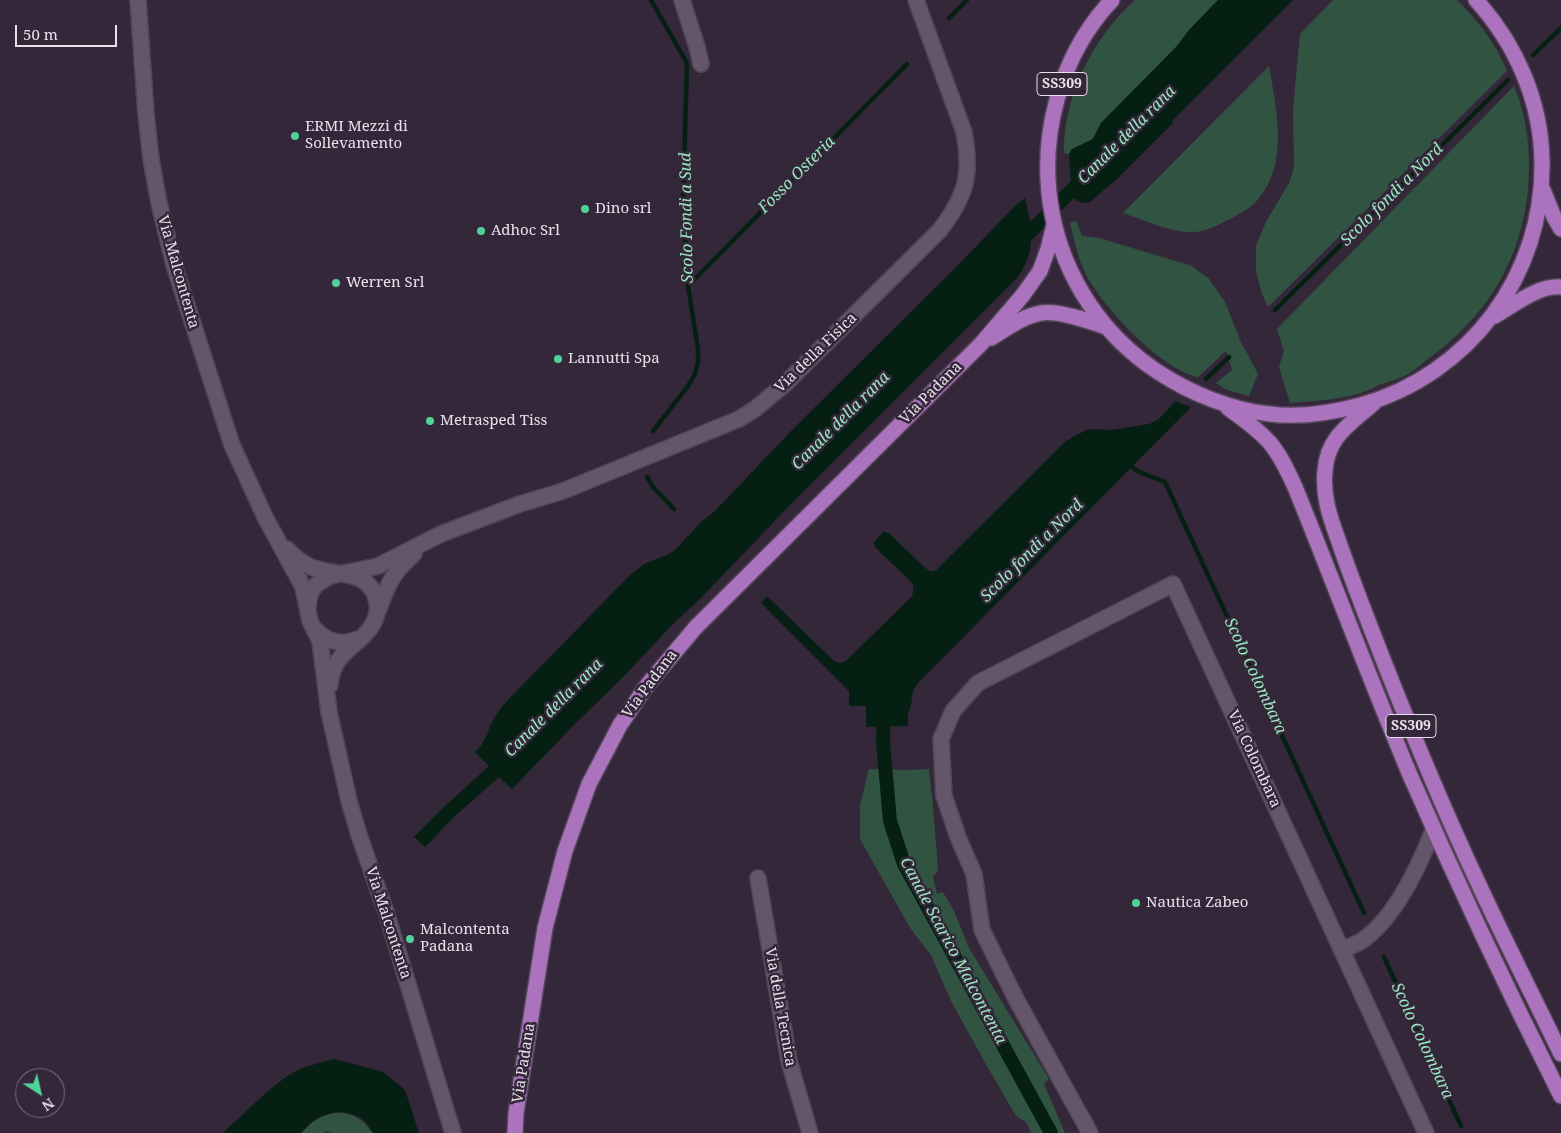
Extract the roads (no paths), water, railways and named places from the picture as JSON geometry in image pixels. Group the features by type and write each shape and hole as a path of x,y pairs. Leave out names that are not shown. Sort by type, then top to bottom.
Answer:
{"main road":[{"name":"SS309","path":"1109,2 1078,48 1067,72 1058,96 1048,146 1050,198 1054,224 1076,282 1106,327 1126,347 1170,380 1221,402 1256,412 1295,416 1343,410 1376,400 1412,385 1436,370 1457,353 1490,320 1504,300 1524,261 1535,228 1542,189 1541,135 1532,94 1511,48 1496,23 1476,0"},
{"path":"1542,189 1561,229"},
{"name":"Via Padana","path":"515,1133 516,1113 545,928 565,851 582,803 598,765 620,724 648,684 696,627 981,344 1040,272 1054,224"},
{"path":"1490,320 1538,291 1556,286 1561,287"},
{"name":"Via Padana","path":"981,344 1020,321 1041,313 1066,315 1106,327"},
{"name":"SS309","path":"1376,400 1338,434 1332,444 1325,469 1324,482 1328,510 1356,591 1433,779 1480,886 1561,1054"},
{"name":"SS309","path":"1221,402 1257,429 1281,460 1295,487 1370,676 1434,828 1561,1096"}],"street":[{"name":"Via Malcontenta","path":"138,0 142,76 151,159 159,203 174,265 232,445 272,530 300,582 310,620 316,630 322,651 329,712 339,761 354,818 387,915 453,1133"},
{"path":"682,0 701,64"},
{"name":"Via della Fisica","path":"338,573 378,566 441,534 520,504 563,491 722,427 747,414 770,398 785,384 940,230 952,215 966,183 968,166 964,132 916,0"},
{"name":"Via Malcontenta","path":"272,530 299,561 322,571 356,576 369,585 376,597 377,615 369,631 342,654 332,671 329,712"},
{"name":"Via della Fisica","path":"377,615 385,591 396,571 414,553 441,534"},
{"path":"308,609 309,599 316,585 338,573"},
{"name":"Via Colombara","path":"1090,1133 1016,999 982,930 974,874 958,837 944,796 941,739 953,711 978,683 1173,584 1426,1133"},
{"path":"316,630 326,639 339,643 363,636"},
{"path":"1342,950 1363,940 1381,923 1413,877 1434,828"},
{"name":"Via della Tecnica","path":"758,878 789,1062 810,1133"}],"water":[{"path":"1218,0 1293,0 1117,179 1090,202 1077,201 1073,196 1071,187 1069,154 1072,149 1093,139 1101,123 1177,46 1189,30"},
{"path":"1025,198 1030,219 1031,239 1028,257 1018,277 792,503 512,789 499,777 455,816 425,847 414,837 489,766 475,752 483,743 493,721 505,703 630,575 644,564 669,554 676,549 791,431"},
{"path":"1175,401 1191,407 918,683 913,691 908,713 908,726 866,727 866,706 849,706 849,691 761,603 767,596 834,661 839,663 846,661 913,593 912,583 875,547 874,542 884,531 891,535 924,567 930,571 935,571 1066,441 1086,430 1110,430 1149,424 1159,419"},
{"path":"335,1059 383,1072 405,1090 419,1133 373,1133 363,1120 352,1114 339,1112 320,1117 301,1133 223,1133 269,1090 289,1075 298,1070"}],"waterway":[{"name":"Scolo Fondi a Sud","path":"651,0 687,63 683,202 688,286 698,349 698,362 695,374 653,431"},
{"name":"Fosso Osteria","path":"949,18 967,0"},
{"name":"Scolo fondi a Nord","path":"1533,55 1561,28"},
{"name":"Fosso Osteria","path":"688,286 907,64"},
{"name":"Scolo fondi a Nord","path":"1275,310 1508,80"},
{"name":"Canale della rana","path":"1018,244 1084,178"},
{"name":"Scolo fondi a Nord","path":"1206,379 1229,357"},
{"name":"Scolo Colombara","path":"1128,464 1139,472 1165,482 1364,913"},
{"name":"Scolo Fondi a Sud","path":"647,477 653,487 674,509"},
{"name":"Canale Scarico Malcontenta","path":"884,709 883,742 890,821 904,864 1051,1133"},
{"name":"Scolo Colombara","path":"1384,957 1461,1126"}],"place":[{"name":"ERMI Mezzi di Sollevamento","path":"295,136"},
{"name":"Dino srl","path":"585,209"},
{"name":"Adhoc Srl","path":"481,231"},
{"name":"Werren Srl","path":"336,283"},
{"name":"Lannutti Spa","path":"558,359"},
{"name":"Metrasped Tiss","path":"430,421"},
{"name":"Nautica Zabeo","path":"1136,903"},
{"name":"Malcontenta Padana","path":"410,939"}]}
